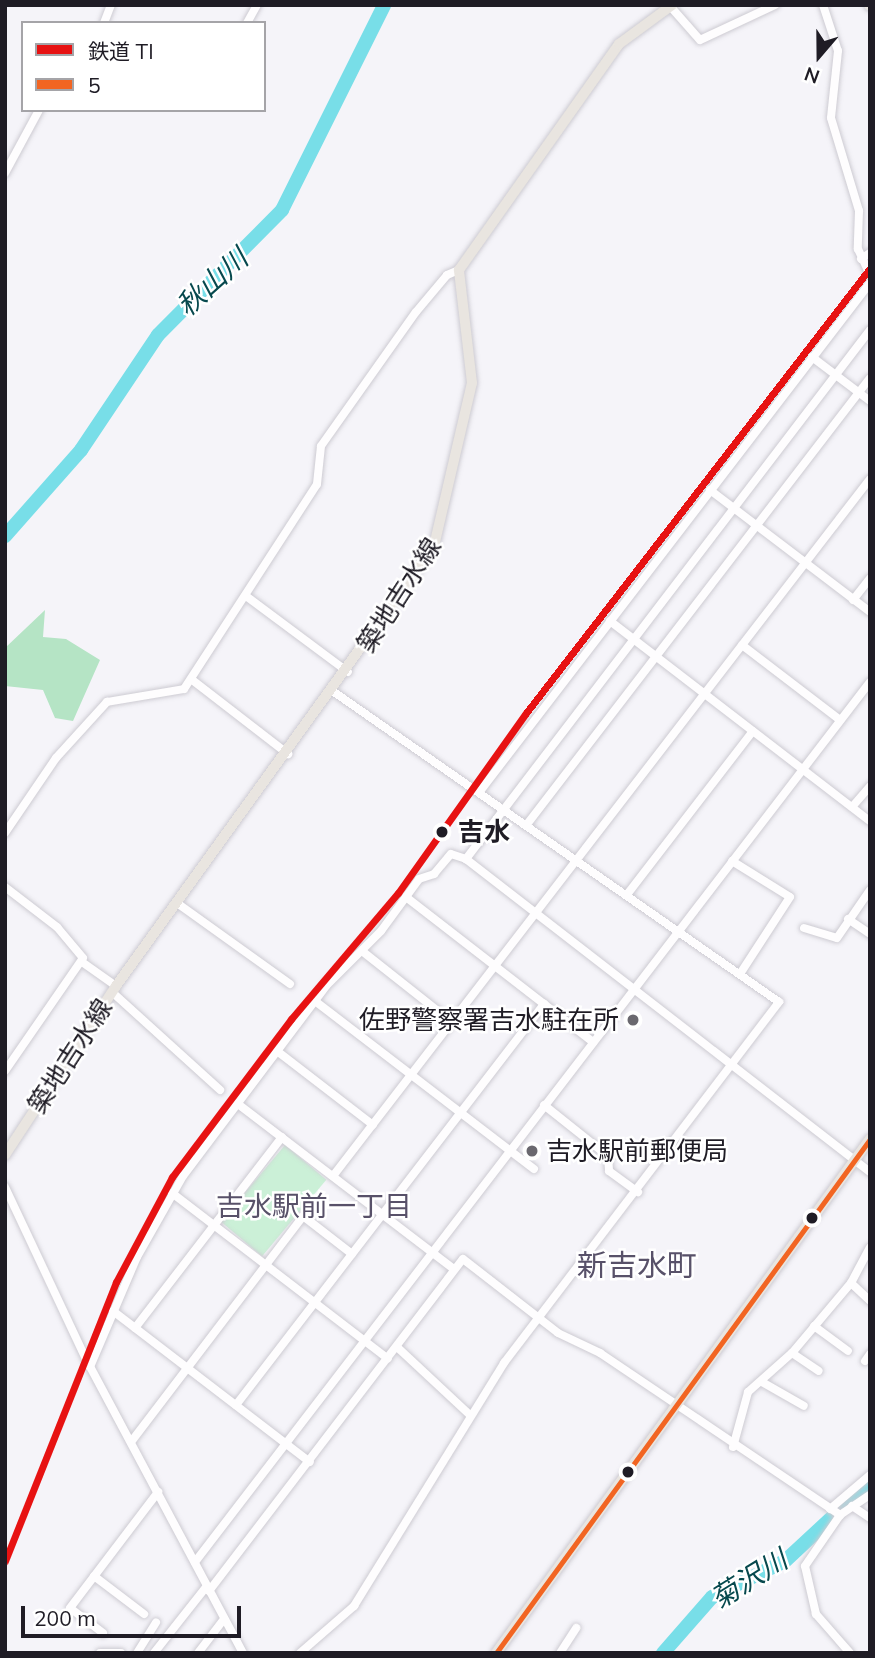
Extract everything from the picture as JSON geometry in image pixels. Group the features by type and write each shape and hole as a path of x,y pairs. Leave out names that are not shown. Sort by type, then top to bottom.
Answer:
{"main road":[{"path":"459,270 619,44 671,6"},
{"name":"築地吉水線","path":"5,1155 114,989 334,692 441,532 472,383 459,270"},
{"path":"498,1652 870,1139"}],"street":[{"path":"248,21 257,5"},
{"path":"671,6 700,40 775,5"},
{"path":"823,5 838,51 831,118 859,211 861,259 870,275"},
{"path":"5,173 38,112"},
{"path":"861,259 870,253"},
{"path":"5,833 56,758 107,702 167,696 191,679 317,484 321,446 421,305 459,270"},
{"path":"481,790 870,282"},
{"path":"466,859 632,638 870,330"},
{"path":"813,357 870,401"},
{"path":"528,823 870,377"},
{"path":"333,1176 870,479"},
{"path":"710,490 870,612"},
{"path":"853,600 870,578"},
{"path":"246,596 348,672"},
{"path":"610,621 870,821"},
{"path":"743,645 840,720"},
{"path":"191,679 288,754"},
{"path":"195,1562 870,682"},
{"path":"300,1653 354,1606 470,1415 778,1006 776,994 334,692"},
{"path":"629,892 753,731"},
{"path":"852,807 870,786"},
{"path":"90,1367 113,1311 173,1193 316,1001 406,897 449,855 466,859 870,1172"},
{"path":"732,861 790,897 743,971"},
{"path":"5,887 57,927 82,962 220,1090"},
{"path":"804,928 837,938 870,890"},
{"path":"406,897 593,1042"},
{"path":"177,904 290,984"},
{"path":"848,919 870,934"},
{"path":"362,951 452,1022"},
{"path":"5,1071 82,962"},
{"path":"316,1001 534,1169"},
{"path":"236,1405 544,1004"},
{"path":"277,1051 373,1125"},
{"path":"238,1104 454,1269"},
{"path":"544,1105 608,1156 609,1171 638,1192"},
{"path":"135,1328 282,1137"},
{"path":"5,1186 90,1367 243,1653"},
{"path":"173,1193 388,1359"},
{"path":"131,1443 303,1216 352,1254"},
{"path":"733,1447 748,1392 792,1353 851,1283 870,1248"},
{"path":"154,1653 310,1462 463,1259 539,1320 676,1406 733,1447 840,1515"},
{"path":"851,1283 870,1301"},
{"path":"113,1311 310,1462"},
{"path":"814,1326 848,1352"},
{"path":"397,1347 470,1415"},
{"path":"792,1353 819,1371"},
{"path":"762,1382 804,1406"},
{"path":"830,1509 870,1475"},
{"path":"103,1633 70,1608 158,1492"},
{"path":"847,1652 822,1625 805,1580 811,1552 840,1515 870,1495"},
{"path":"852,1506 870,1518"},
{"path":"94,1576 144,1615"},
{"path":"198,1653 224,1619"},
{"path":"137,1653 156,1622"},
{"path":"560,1653 576,1628"},
{"path":"100,1653 121,1653"}],"green space":[{"path":"45,610 43,637 66,639 100,660 73,721 55,718 43,690 5,686 5,648"},
{"path":"285,1145 326,1180 262,1256 221,1222"}],"waterway":[{"name":"秋山川","path":"5,536 81,450 158,335 282,210 384,5"},
{"name":"菊沢川","path":"663,1653 712,1597 785,1561 870,1482"}],"rail line":[{"name":"TI","path":"5,1561 116,1282 172,1177 291,1019 398,893 526,713 870,268"}],"transit line":[{"name":"5","path":"496,1653 870,1139"}],"place":[{"name":"吉水","path":"442,832"},
{"name":"佐野警察署吉水駐在所","path":"633,1020"},
{"name":"吉水駅前郵便局","path":"532,1151"}],"district":[{"name":"吉水駅前一丁目","path":"314,1206"},
{"name":"新吉水町","path":"637,1265"}]}
